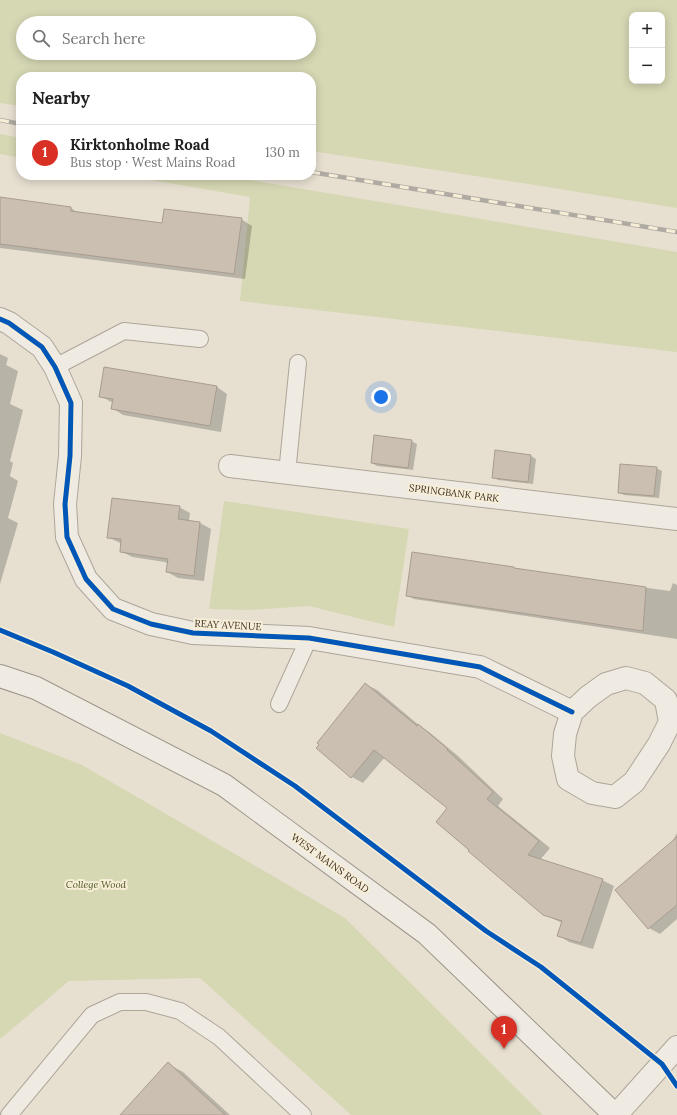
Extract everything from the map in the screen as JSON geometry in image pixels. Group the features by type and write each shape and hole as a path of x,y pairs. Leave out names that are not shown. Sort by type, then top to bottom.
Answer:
{"street":[{"name":"REAY AVENUE","path":"0,319 9,323 42,347 56,367 71,403 70,456 64,504 67,537 86,578 113,609 151,624 193,633 308,638 480,667 572,712"},
{"name":"SPRINGBANK PARK","path":"230,466 677,519"},
{"name":"WEST MAINS ROAD","path":"0,676 36,688 224,785 427,934 616,1115"},
{"path":"626,678 645,683 666,700 670,722 659,744 634,782 615,797 592,793 568,779 563,756 565,734 572,712 588,697 606,684 626,678"},
{"path":"616,1115 677,1047"}],"lane":[{"path":"56,367 124,331 200,339"},
{"path":"287,473 298,363"},
{"path":"279,704 308,638"},
{"path":"9,1115 92,1014 120,1002 146,1002 180,1011 219,1037 303,1115"}],"green space":[{"path":"0,0 677,0 677,208 316,152 316,72 16,72 16,105 0,103"},
{"path":"0,134 16,137 16,157 0,154"},
{"path":"151,180 250,180 677,252 677,352 240,301 250,197"},
{"path":"224,501 409,529 394,627 309,606 249,610 209,609"},
{"name":"College Wood","path":"0,733 82,765 345,918 543,1115 351,1115 200,978 69,981 0,1039"}],"building":[{"path":"0,197 71,207 71,211 162,223 164,209 242,218 234,274 0,244"},
{"path":"104,367 217,386 210,426 111,409 113,399 99,397"},
{"path":"374,435 412,440 408,468 371,463"},
{"path":"495,450 531,455 528,482 492,478"},
{"path":"620,464 657,467 654,496 618,493"},
{"path":"112,498 180,506 178,519 200,522 194,576 166,572 168,559 120,552 121,539 107,538"},
{"path":"412,552 646,587 643,631 406,596"},
{"path":"365,683 417,726 418,724 448,749 447,750 493,792 487,799 539,841 528,855 603,879 581,943 557,936 562,921 543,915 436,822 447,808 374,750 351,778 316,748 319,745 317,743"},
{"path":"677,837 677,905 648,929 615,890"},
{"path":"168,1062 225,1115 120,1115"}],"railway":[{"path":"0,120 16,123"},
{"path":"316,173 677,232"}],"cycle path":[{"path":"0,319 9,323 42,347 55,367 71,403 70,456 65,504 67,537 86,579 113,609 151,624 193,633 309,638 480,667 572,712"},
{"path":"0,630 128,686 211,731 295,786 486,931 541,967 662,1064 677,1086"}],"place":[{"name":"Kirktonholme Road","path":"504,1049"}]}
